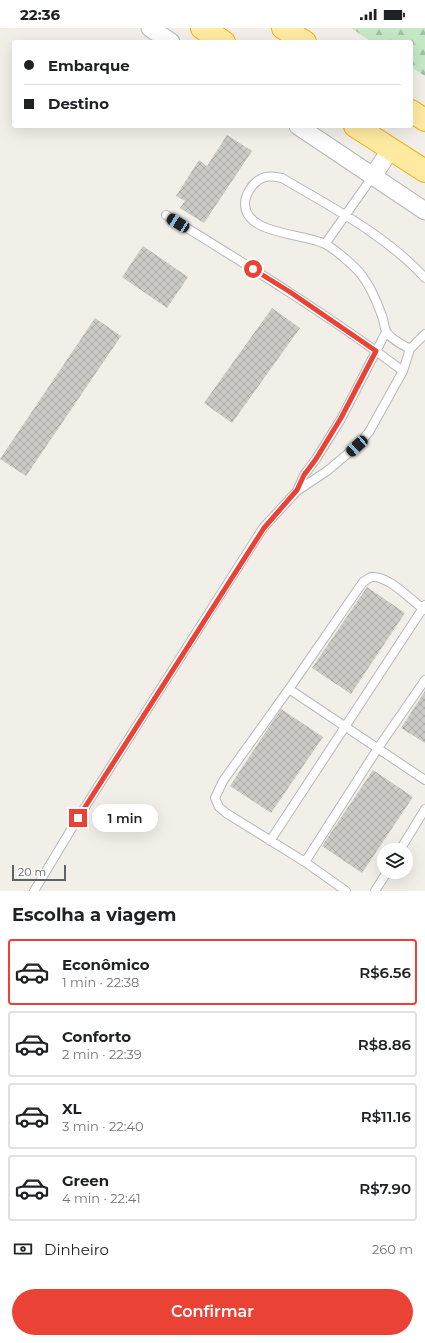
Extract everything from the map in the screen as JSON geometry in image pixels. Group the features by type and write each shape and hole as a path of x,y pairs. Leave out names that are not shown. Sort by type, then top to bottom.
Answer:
{"highway":[{"path":"202,28 221,40"},
{"path":"283,28 302,40"},
{"path":"413,112 425,120"},
{"path":"358,128 425,171"}],"street":[{"path":"150,28 168,40"},
{"path":"301,128 425,211"},
{"path":"373,176 391,149"}],"lane":[{"path":"410,349 398,342 386,332 377,304 360,273 344,258 325,244 266,228 254,222 245,209 245,201 249,191 256,182 263,178 274,176 282,178 345,215 378,238 404,257 425,278"},
{"path":"325,244 373,176"},
{"path":"166,215 290,292 403,371"},
{"path":"34,891 78,818 264,528 297,490 304,475 316,459 341,418 386,332"},
{"path":"297,490 328,471 357,446 369,432 403,371 410,349 425,334"},
{"path":"270,841 424,607 391,583 380,577 371,577 363,582 223,781 215,798 219,807 226,813 270,841 305,862 346,891"},
{"path":"305,862 378,748 425,680"},
{"path":"289,689 425,780"},
{"path":"404,843 425,809"},
{"path":"375,891 383,879"}],"green space":[{"path":"351,28 425,28 425,76 413,68 413,40 369,40"}],"building":[{"path":"227,135 252,151 204,223 180,208 185,201 176,196 199,160 207,166"},
{"path":"143,246 188,277 167,308 122,277"},
{"path":"272,308 300,328 232,423 204,403"},
{"path":"95,318 121,336 26,476 0,459"},
{"path":"367,587 405,613 351,694 312,668"},
{"path":"425,691 425,743 401,728"},
{"path":"281,709 323,737 271,813 230,786"},
{"path":"373,770 413,797 382,843 377,843 377,851 362,873 322,846"}],"route":[{"path":"78,818 264,528 297,490 304,475 329,439 341,418 376,351 290,292 253,269"}]}
